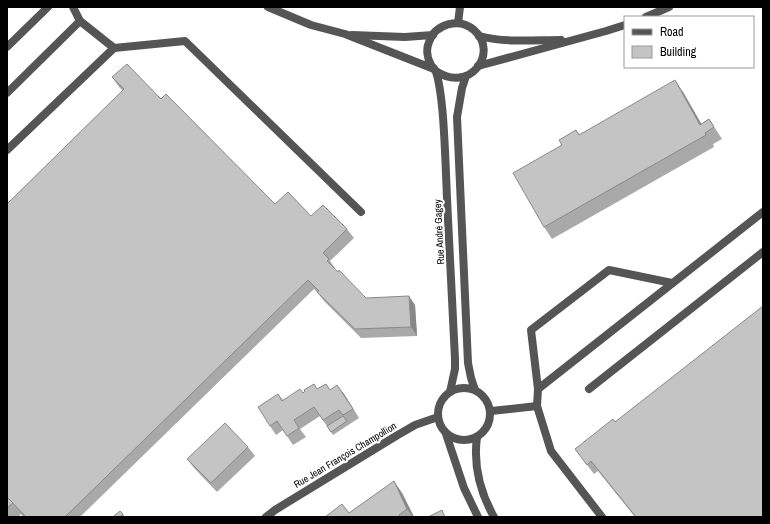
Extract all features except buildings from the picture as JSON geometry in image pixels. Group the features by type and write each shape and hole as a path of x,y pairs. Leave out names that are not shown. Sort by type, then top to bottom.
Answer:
{"street":[{"path":"7,47 48,7"},
{"path":"73,7 80,21 114,48"},
{"path":"268,7 311,25 345,34 435,70 443,76 450,78 466,76 473,72 478,66 482,59 483,51 479,36 470,27 458,23 444,25 433,34 429,41 428,56 435,70"},
{"path":"458,23 460,7"},
{"path":"648,16 669,7"},
{"path":"7,93 80,21"},
{"path":"478,66 624,25"},
{"path":"345,34 406,37 433,34"},
{"path":"479,36 506,41 572,40"},
{"path":"7,150 114,48 185,42 361,212"},
{"name":"Rue André Gagey","path":"435,70 443,117 455,359 455,370 450,392"},
{"path":"466,76 462,88 457,117 468,363 475,390"},
{"path":"538,389 763,212"},
{"path":"589,388 763,252"},
{"path":"602,517 551,451 537,406 538,389 531,330 609,270 672,283"},
{"path":"446,434 453,438 470,440 484,432 488,426 491,411 486,398 475,390 462,388 450,392 444,396 440,403 438,417 442,429 446,434 464,488 478,517"},
{"path":"491,411 537,406"},
{"name":"Rue Jean François Champollion","path":"266,517 396,436 415,425 438,417"},
{"path":"477,437 476,464 481,489 494,517"}]}
